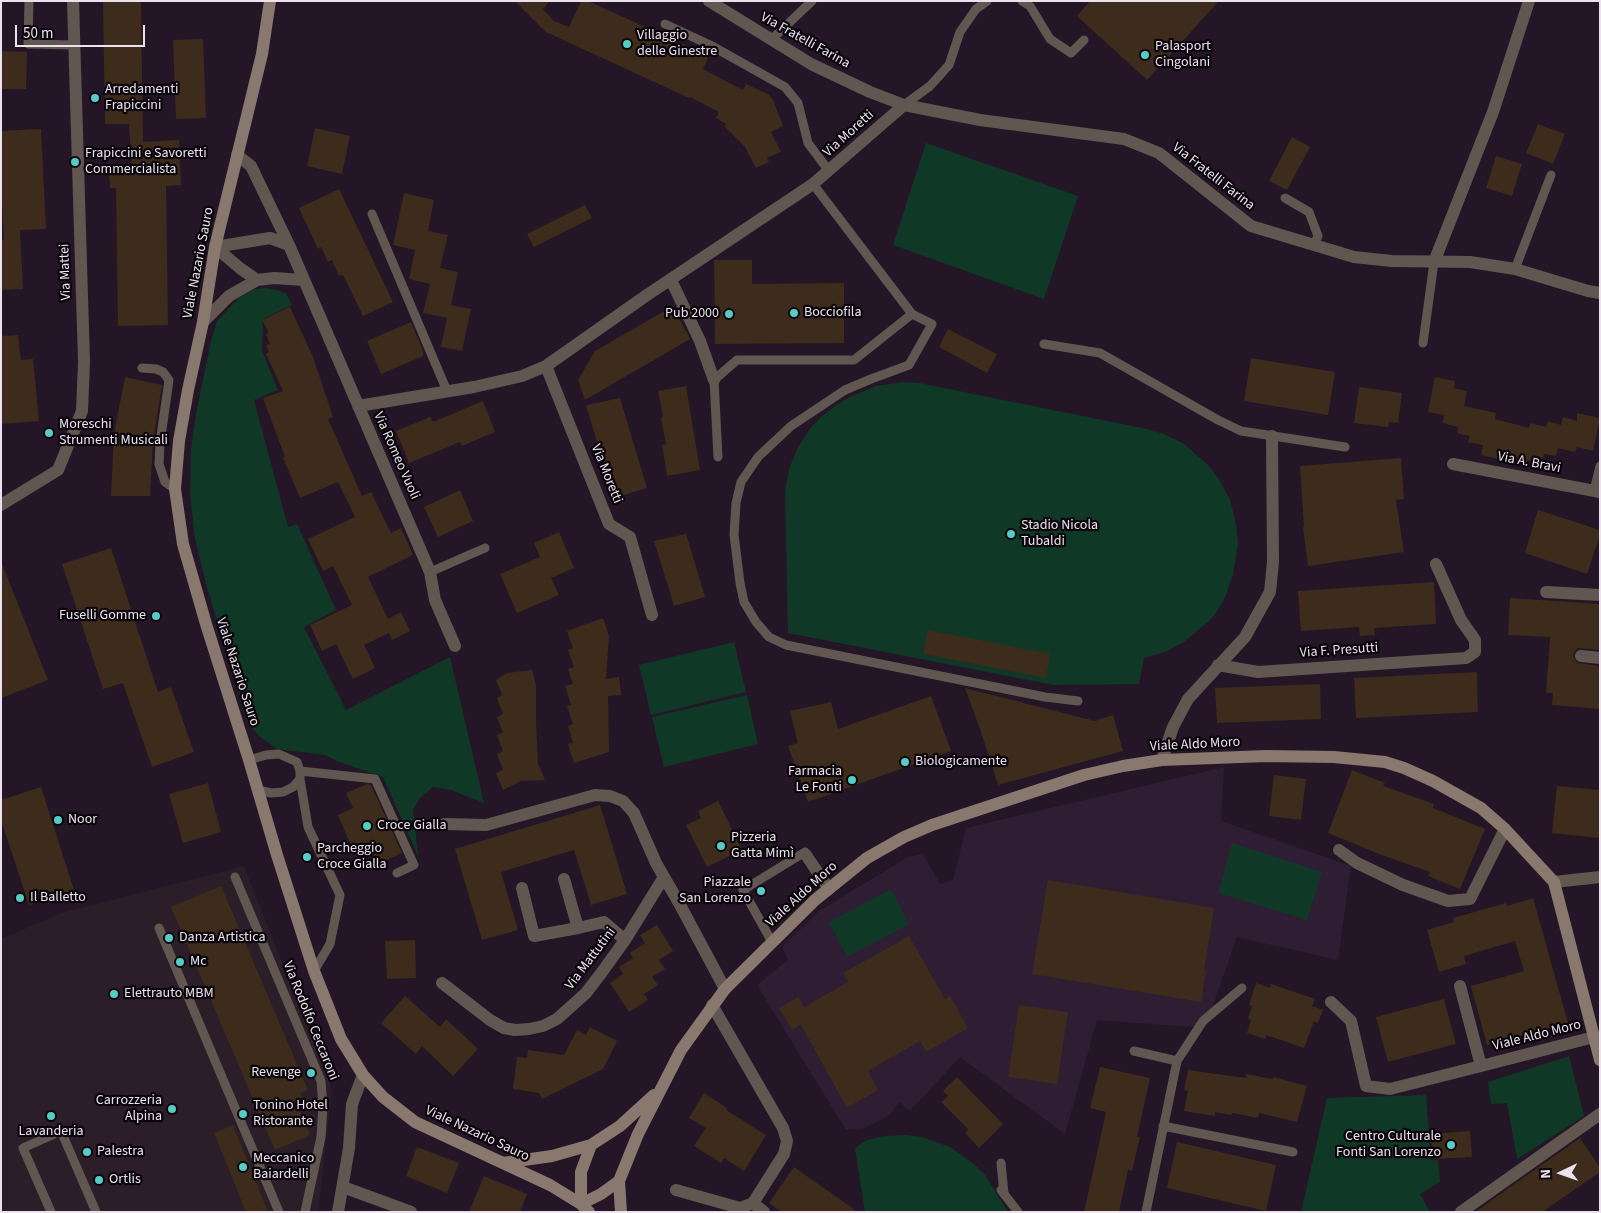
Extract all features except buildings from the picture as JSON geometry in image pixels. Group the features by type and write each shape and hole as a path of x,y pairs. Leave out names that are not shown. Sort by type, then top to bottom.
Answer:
{"street":[{"name":"Via Mattei","path":"1,505 58,470 82,411 84,362 73,1"},
{"name":"Viale Nazario Sauro","path":"270,1 262,54 215,247 203,322 179,441 176,489 183,544 314,971 341,1039 363,1075 383,1097 415,1122 550,1185 585,1208"},
{"name":"Via Fratelli Farina","path":"710,1 811,64 870,92 904,105 980,120 1124,139 1159,154 1251,226 1354,257 1392,261 1470,262 1516,269 1600,293"},
{"path":"1434,262 1493,112 1530,1"},
{"name":"Via Moretti","path":"358,406 522,376 546,366 829,172 904,105"},
{"name":"Via Romeo Vuoli","path":"237,155 252,166 289,246 430,572 435,600 455,646"},
{"path":"215,247 270,238 289,246"},
{"path":"215,247 257,280"},
{"path":"203,322 228,296 257,280 274,278 303,280"},
{"path":"671,280 700,341 714,380"},
{"name":"Via Moretti","path":"546,366 609,524 630,537 652,615"},
{"path":"1162,760 1173,727 1188,698 1245,637 1270,592 1273,562 1272,436"},
{"name":"Via A. Bravi","path":"1453,464 1597,491"},
{"name":"Via F. Presutti","path":"1218,665 1258,672 1466,658 1474,652 1475,640 1461,620 1436,564"},
{"path":"1546,592 1600,595"},
{"path":"1581,656 1600,658"},
{"name":"Viale Aldo Moro","path":"621,1212 619,1181 638,1134 681,1050 725,989 815,900 879,850 904,837 932,825 1084,775 1123,766 1162,760 1266,756 1385,762 1433,781 1481,808 1505,829 1554,882 1600,1060"},
{"path":"444,824 486,825 595,795 610,796 623,801 634,813 648,847 725,989"},
{"path":"1339,850 1357,863 1403,886 1448,901 1470,899 1505,829"},
{"path":"806,855 829,889"},
{"name":"Via Mattutini","path":"442,983 490,1020 504,1028 515,1030 543,1026 557,1019 586,993 625,940 664,877"},
{"path":"1554,882 1600,877"},
{"path":"564,879 578,928"},
{"path":"522,888 534,936 604,922 625,940"},
{"name":"Viale Aldo Moro","path":"1460,986 1481,1066 1594,1037"},
{"path":"1331,1002 1351,1021 1366,1086 1390,1089 1481,1066"},
{"path":"676,1190 740,1208 753,1203 784,1154 787,1142 782,1128 712,1005"},
{"name":"Via Rodolfo Ceccaroni","path":"338,1212 349,1148 352,1104 363,1075"},
{"name":"Viale Aldo Moro","path":"502,1163 552,1156 591,1145 620,1126 659,1090"},
{"path":"1461,1212 1600,1114"},
{"path":"585,1208 581,1172 591,1145"},
{"path":"585,1208 619,1181"},
{"path":"343,1187 411,1212"},
{"path":"753,1203 764,1212"}],"lane":[{"path":"28,1 28,44 74,45"},
{"path":"771,40 812,1"},
{"path":"904,105 930,86 949,65 960,32 976,9 987,1"},
{"path":"1022,1 1030,6 1050,39 1071,53 1084,40"},
{"path":"665,24 712,46 785,87 798,103 808,144 829,172"},
{"path":"1516,269 1551,175"},
{"path":"812,184 912,314 932,324 909,365 845,390 790,426 758,457 741,482 736,503 734,535 744,602 756,622 769,637 786,645 1045,697 1078,701"},
{"path":"1285,198 1308,212 1318,236 1314,245"},
{"path":"372,214 447,391"},
{"path":"1423,343 1434,262"},
{"path":"718,457 714,380 737,360 854,360 912,314"},
{"path":"1044,344 1100,353 1218,420 1241,431 1345,447"},
{"path":"142,368 156,369 163,372 169,380 159,464 165,482 176,489"},
{"path":"1597,491 1600,466"},
{"path":"430,572 485,548"},
{"path":"249,760 266,755 279,754 297,762 308,828 340,895 330,944 314,971"},
{"path":"258,790 271,793 283,792 293,787 300,775"},
{"path":"300,775 376,779 414,865 397,873"},
{"path":"772,942 743,890 805,852 806,855"},
{"name":"Via Rodolfo Ceccaroni","path":"235,877 321,1081 323,1106 321,1137 305,1212"},
{"path":"159,928 279,1212"},
{"path":"1146,1212 1177,1061 1203,1021 1242,988"},
{"path":"1134,1051 1177,1061"},
{"path":"1164,1126 1293,1152"},
{"path":"51,1212 23,1148 62,1131 96,1212"},
{"path":"1001,1164 1002,1191 1018,1212"}],"shaded area":[{"path":"1224,767 1221,821 1351,866 1338,960 1237,937 1205,1028 1097,1020 1065,1134 960,1057 910,1111 899,1102 890,1115 864,1128 846,1130 757,985 788,960 782,947 819,911 908,857 923,854 940,884 953,880 966,828"},
{"path":"244,866 332,1089 318,1212 1,1212 1,939 62,913"}],"green space":[{"path":"926,143 1078,196 1044,299 893,245"},
{"path":"267,288 286,294 292,305 263,319 262,351 278,390 254,400 288,527 297,524 336,610 304,627 346,710 450,657 484,803 451,790 433,787 420,798 413,810 418,856 383,777 339,762 325,755 277,749 259,736 248,723 206,584 195,538 190,493 191,450 196,414 211,341 217,321 240,297 255,289"},
{"name":"Stadio Nicola Tubaldi","path":"903,382 919,383 1147,429 1164,434 1184,444 1208,465 1220,481 1230,500 1236,524 1238,544 1233,574 1226,595 1216,613 1184,642 1165,652 1144,658 1139,684 1054,685 788,633 785,492 789,469 798,447 809,430 835,406 850,397 876,386"},
{"path":"734,642 746,692 651,715 639,665"},
{"path":"747,695 758,744 664,767 652,717"},
{"path":"1232,843 1322,872 1307,920 1218,893"},
{"path":"891,889 909,924 847,957 829,922"},
{"path":"1569,1056 1584,1116 1517,1159 1507,1103 1491,1104 1488,1082"},
{"path":"1426,1095 1431,1160 1438,1160 1440,1182 1420,1194 1430,1212 1301,1212 1327,1098"},
{"path":"906,1135 922,1137 950,1147 974,1164 985,1175 1008,1212 865,1212 855,1148 867,1140 886,1136"}],"place":[{"name":"Villaggio delle Ginestre","path":"627,44"},
{"name":"Palasport Cingolani","path":"1145,55"},
{"name":"Arredamenti Frapiccini","path":"95,98"},
{"name":"Frapiccini e Savoretti Commercialista","path":"75,162"},
{"name":"Bocciofila","path":"794,313"},
{"name":"Pub 2000","path":"729,314"},
{"name":"Moreschi Strumenti Musicali","path":"49,433"},
{"name":"Stadio Nicola Tubaldi","path":"1011,534"},
{"name":"Fuselli Gomme","path":"156,616"},
{"name":"Biologicamente","path":"905,762"},
{"name":"Farmacia Le Fonti","path":"852,780"},
{"name":"Noor","path":"58,820"},
{"name":"Croce Gialla","path":"367,826"},
{"name":"Pizzeria Gatta Mimì","path":"721,846"},
{"name":"Parcheggio Croce Gialla","path":"307,857"},
{"name":"Piazzale San Lorenzo","path":"761,891"},
{"name":"Il Balletto","path":"20,898"},
{"name":"Danza Artistica","path":"169,938"},
{"name":"Mc","path":"180,962"},
{"name":"Elettrauto MBM","path":"114,994"},
{"name":"Revenge","path":"311,1073"},
{"name":"Carrozzeria Alpina","path":"172,1109"},
{"name":"Tonino Hotel Ristorante","path":"243,1114"},
{"name":"Lavanderia","path":"51,1116"},
{"name":"Centro Culturale Fonti San Lorenzo","path":"1451,1145"},
{"name":"Palestra","path":"87,1152"},
{"name":"Meccanico Baiardelli","path":"243,1167"},
{"name":"Ortlis","path":"99,1180"}]}
